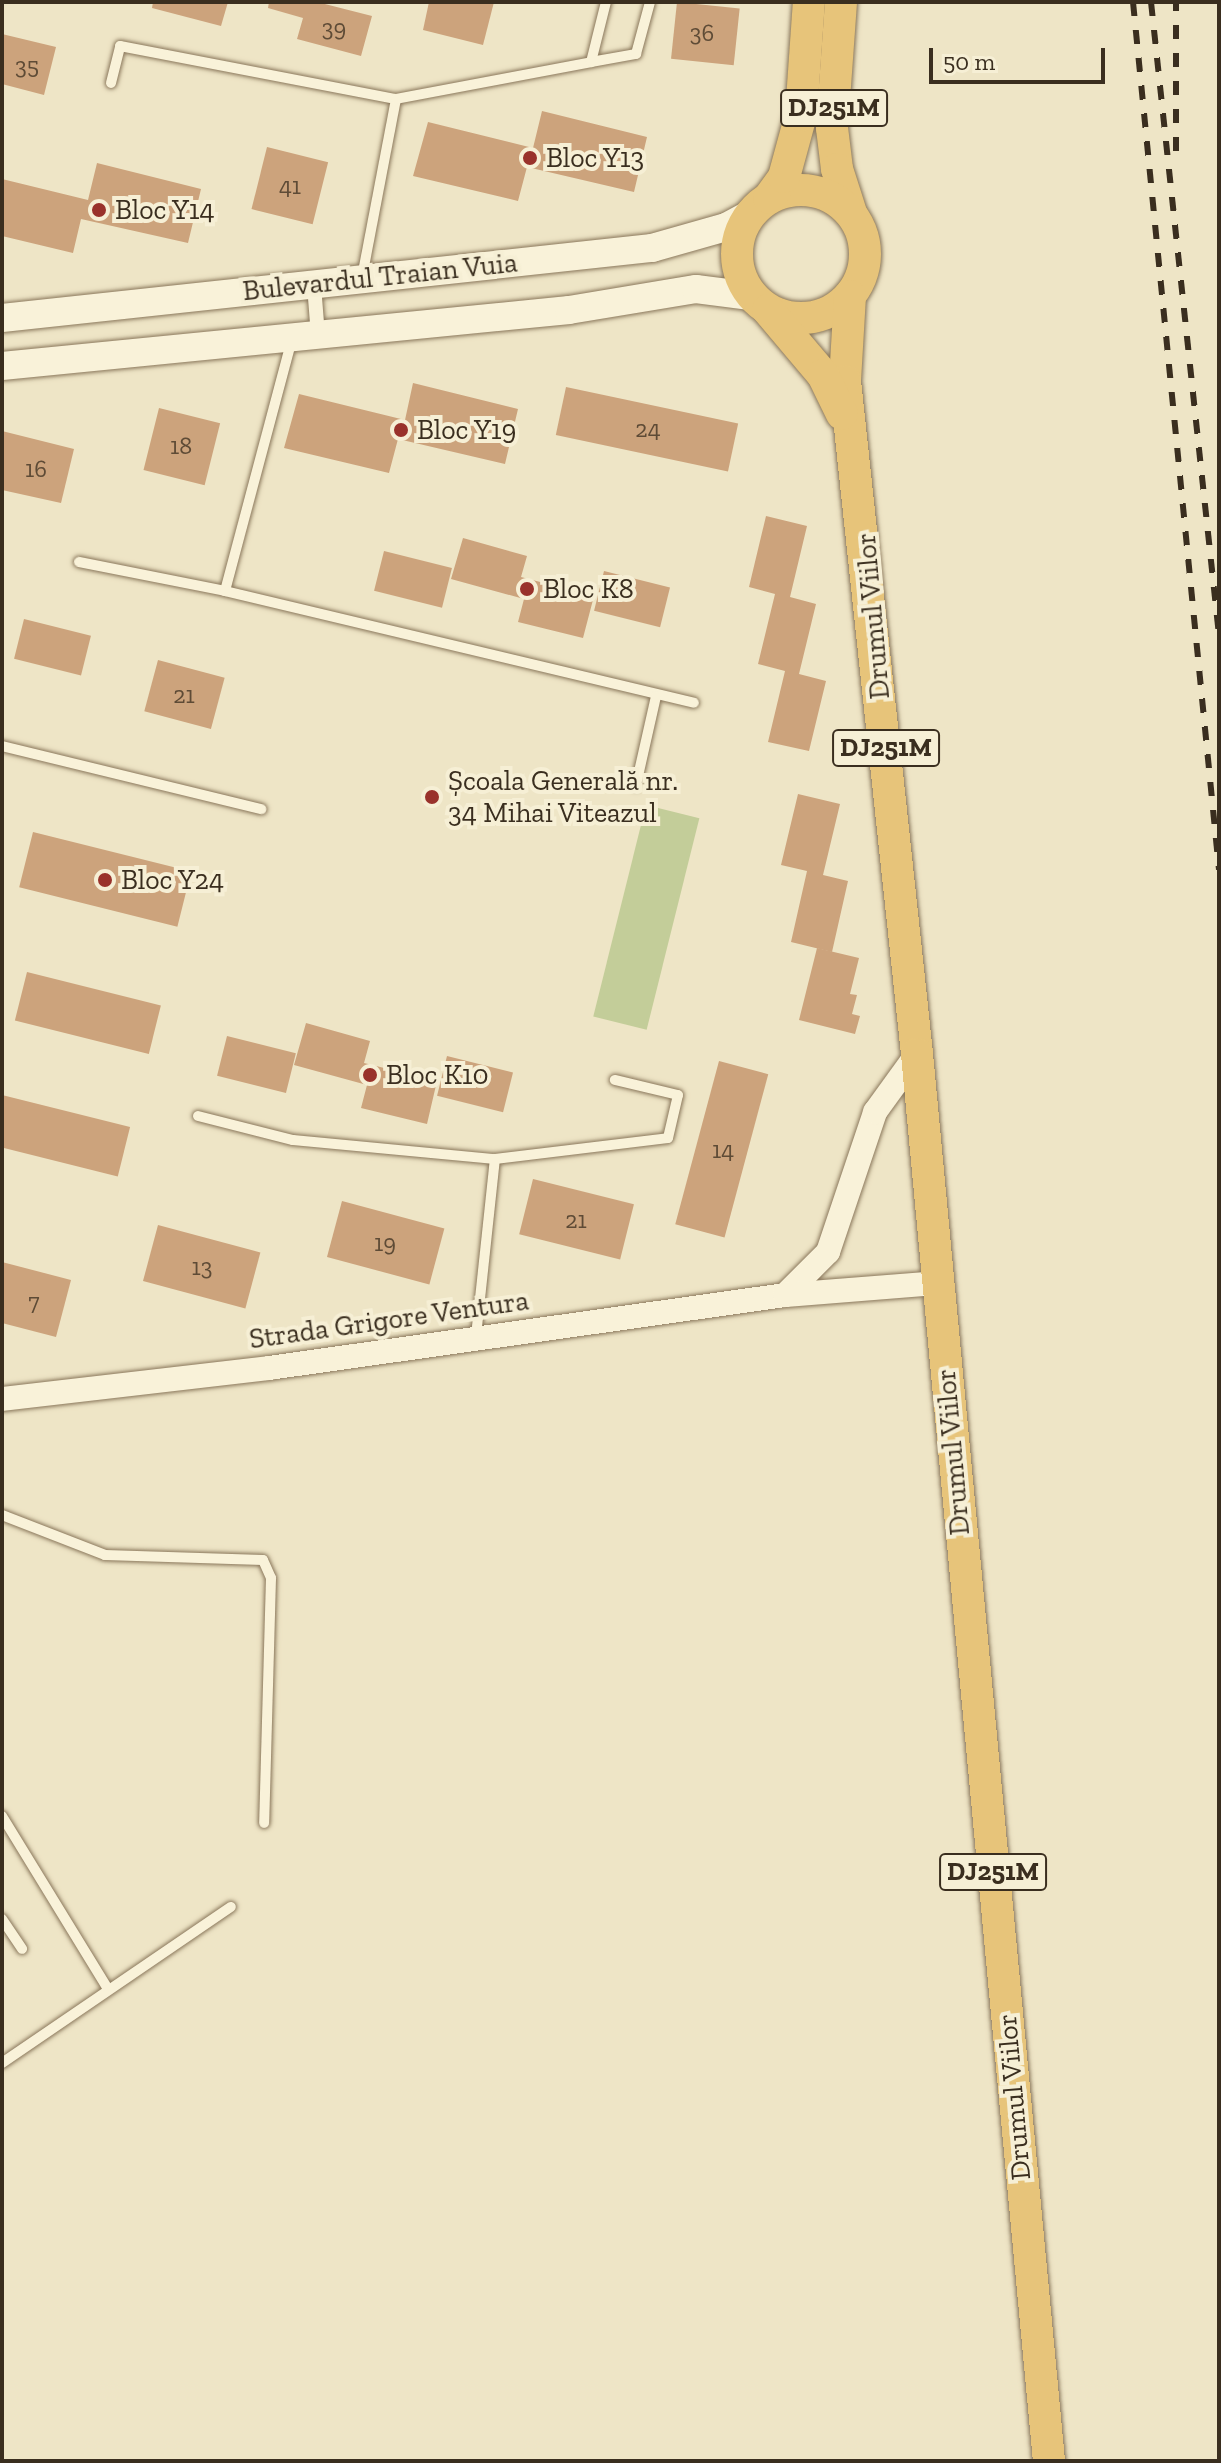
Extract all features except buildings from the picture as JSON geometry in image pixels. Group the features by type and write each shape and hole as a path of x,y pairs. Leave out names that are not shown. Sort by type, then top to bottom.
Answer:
{"highway":[{"name":"DJ251M","path":"760,303 736,254 760,205 784,177 801,115 809,2"},
{"name":"DJ251M","path":"841,2 832,128 837,169 865,255 850,296"},
{"path":"760,205 790,190 812,191 851,213"},
{"path":"760,303 789,318 812,318 833,310 850,296"},
{"name":"Drumul Viilor","path":"850,296 844,356 917,1054 1049,2461"},
{"name":"Drumul Viilor","path":"760,303 823,375 853,443"}],"main road":[{"name":"Bulevardul Traian Vuia","path":"2,318 652,248 726,227 760,205"},
{"name":"Bulevardul Traian Vuia","path":"2,366 569,310 696,289 760,303"}],"street":[{"path":"305,337 314,285"},
{"path":"785,1295 828,1252 875,1112 917,1054"},
{"name":"Strada Grigore Ventura","path":"2,1399 269,1368 476,1336 785,1295 937,1283"}],"lane":[{"path":"591,62 606,2"},
{"path":"111,83 120,46 396,99 636,54 650,2"},
{"path":"362,280 396,99"},
{"path":"225,591 305,337"},
{"path":"79,562 225,591 694,703"},
{"path":"636,785 656,696"},
{"path":"2,746 261,809"},
{"path":"198,1116 293,1140 495,1159 668,1138 678,1095 615,1080"},
{"path":"476,1336 495,1159"},
{"path":"2,1515 105,1555 263,1560 271,1578 264,1823"},
{"path":"2,1816 108,1989"},
{"path":"2,2063 231,1907"},
{"path":"2,1919 22,1949"}],"green space":[{"path":"646,805 699,818 647,1030 593,1017"}],"railway":[{"path":"1133,2 1219,870"},
{"path":"1151,2 1219,635"},
{"path":"1176,2 1176,151"}],"place":[{"name":"Bloc Y13","path":"530,158"},
{"name":"Bloc Y14","path":"99,210"},
{"name":"Bloc Y19","path":"401,430"},
{"name":"Bloc K8","path":"527,589"},
{"name":"Școala Generală nr. 34 Mihai Viteazul","path":"432,797"},
{"name":"Bloc Y24","path":"105,880"},
{"name":"Bloc K10","path":"370,1075"}]}
